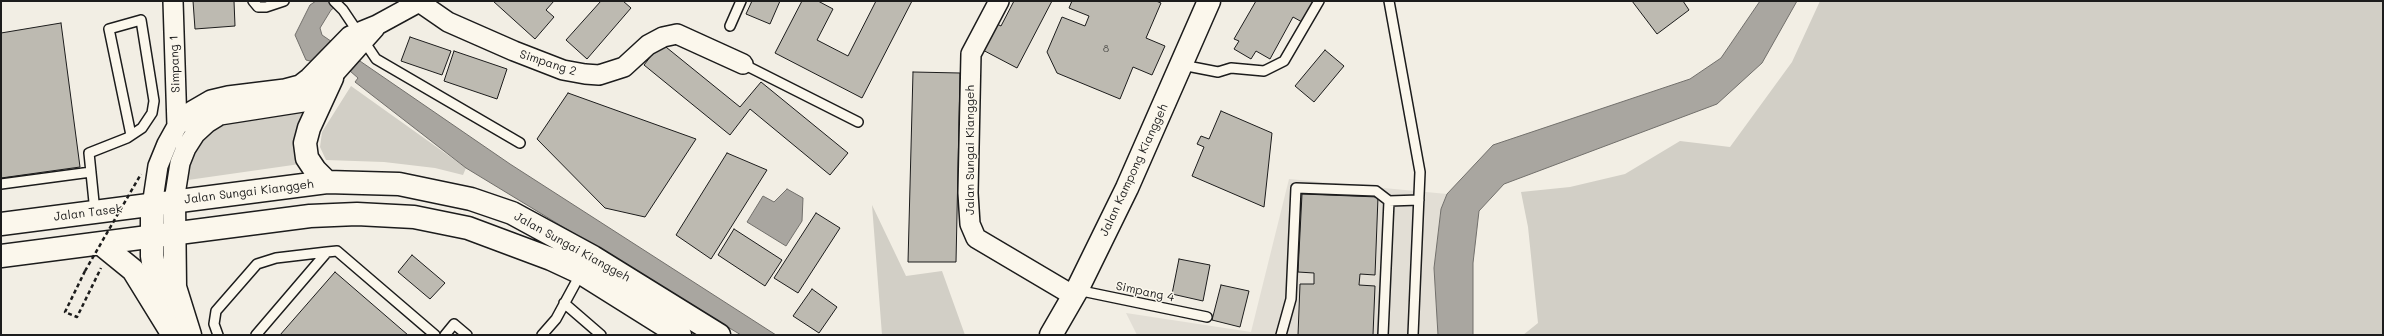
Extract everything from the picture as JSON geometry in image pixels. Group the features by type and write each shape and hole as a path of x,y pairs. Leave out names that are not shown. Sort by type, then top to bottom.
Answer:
{"main road":[{"name":"Jalan Kampong Kianggeh","path":"1052,335 1076,293 1182,65 1209,1"},
{"path":"326,72 305,143 307,158 315,170 327,182"},
{"name":"Jalan Sungai Kianggeh","path":"174,201 327,182 399,184 470,199 512,213 587,253 719,335"},
{"path":"174,201 175,287 178,333"},
{"name":"Jalan Tasek","path":"1,224 152,206 174,201"},
{"path":"152,206 150,237 159,301 178,333"},
{"name":"Jalan Sungai Kianggeh","path":"174,234 310,216 357,214 414,217 468,228 514,244 581,273 680,335"},
{"path":"1,256 174,234"},
{"path":"101,244 133,270 178,333"}],"street":[{"name":"Simpang 1","path":"173,1 177,126"},
{"path":"174,201 180,163 186,148 195,134 206,123 220,116 303,102 317,93 326,72 354,41 377,25 420,1"},
{"name":"Simpang 2","path":"420,1 448,22 514,52 563,70 586,74 599,74 624,67 648,45 663,37 677,34 742,64"},
{"name":"Jalan Sungai Kianggeh","path":"999,1 971,54 968,193 970,224 976,238 1076,293"},
{"path":"152,206 158,166 166,144 177,126 192,111 211,100 285,89 300,85 326,72"}],"lane":[{"path":"253,1 258,7 266,7 284,1"},
{"path":"334,1 343,10 354,41 376,59 520,143"},
{"path":"730,26 741,1"},
{"path":"1182,65 1218,72 1231,68 1264,71 1284,61 1319,1"},
{"path":"1389,1 1420,172 1413,335"},
{"path":"94,213 89,153 112,146 131,135 142,128 152,113 154,101 141,20 109,29 131,135"},
{"path":"742,64 858,122"},
{"path":"1,184 91,172"},
{"path":"1281,335 1291,299 1296,188 1376,191 1389,201 1419,200"},
{"path":"1383,335 1389,201"},
{"path":"218,335 214,324 216,311 257,264 276,258 337,251 435,335"},
{"path":"256,335 326,252"},
{"path":"542,335 556,319 581,273"},
{"name":"Simpang 4","path":"1076,293 1207,316"},
{"path":"564,303 601,335"},
{"path":"445,335 454,324 467,335"}],"path":[{"path":"106,268 101,267 78,317 65,312 85,271 141,174"}],"shaded area":[{"path":"316,1 343,1 331,10 320,28 322,35 510,164 776,335 741,335 466,168 355,82 358,78 350,71 306,60 295,35 310,5"},
{"path":"1760,1 1797,1 1762,63 1717,104 1504,184 1479,211 1473,263 1473,335 1438,335 1434,268 1441,209 1447,194 1493,145 1690,79 1721,58"},
{"path":"1820,1 2383,1 2383,335 1523,335 1538,323 1528,227 1521,192 1570,187 1625,174 1680,141 1730,147 1792,62"},
{"path":"351,86 466,168 463,175 435,168 384,162 326,160 320,147 322,132"},
{"path":"314,104 300,164 188,180 187,160 213,124"},
{"path":"1289,179 1447,194 1441,209 1434,268 1438,335 1137,335 1126,313 1251,332"},
{"path":"787,189 803,198 802,221 786,246 747,222 763,196 774,202"},
{"path":"872,205 906,276 942,271 965,335 882,335"}],"building":[{"path":"193,1 234,1 235,26 195,29"},
{"path":"493,1 554,1 546,10 554,17 535,39"},
{"path":"601,1 623,1 631,8 587,59 566,40"},
{"path":"752,1 780,1 770,24 746,14"},
{"path":"802,1 818,1 833,9 817,40 848,56 876,1 912,1 862,98 775,53"},
{"path":"1014,1 1052,1 1017,68 979,48 993,22 1001,26"},
{"path":"1072,1 1156,1 1161,3 1146,38 1165,46 1152,75 1133,67 1120,99 1057,73 1047,52 1062,17 1085,26 1089,16 1069,8"},
{"path":"1256,1 1314,1 1302,22 1293,17 1270,59 1256,51 1251,59 1234,49 1239,41 1234,39"},
{"path":"1632,1 1683,1 1689,10 1657,34"},
{"path":"61,23 80,167 1,178 1,33"},
{"path":"410,37 451,51 442,75 401,61"},
{"path":"661,43 740,107 761,82 848,153 830,175 750,109 730,135 644,65"},
{"path":"1325,50 1344,66 1314,102 1295,86"},
{"path":"454,51 507,69 497,99 444,81"},
{"path":"913,72 960,73 956,262 908,262"},
{"path":"568,93 696,139 645,217 605,208 537,139"},
{"path":"1221,111 1272,133 1264,207 1192,176 1204,147 1197,144 1201,136 1209,139"},
{"path":"727,153 767,170 711,259 676,235"},
{"path":"1302,194 1378,197 1375,275 1360,274 1359,285 1375,286 1373,335 1298,335 1300,284 1314,284 1314,273 1298,272"},
{"path":"816,213 840,228 798,293 774,278"},
{"path":"734,229 782,260 765,286 718,255"},
{"path":"412,255 445,283 430,299 398,272"},
{"path":"1179,259 1210,265 1203,301 1172,294"},
{"path":"335,272 408,335 280,335"},
{"path":"1221,285 1249,291 1240,327 1212,320"},
{"path":"812,289 837,307 819,333 793,316"}]}
